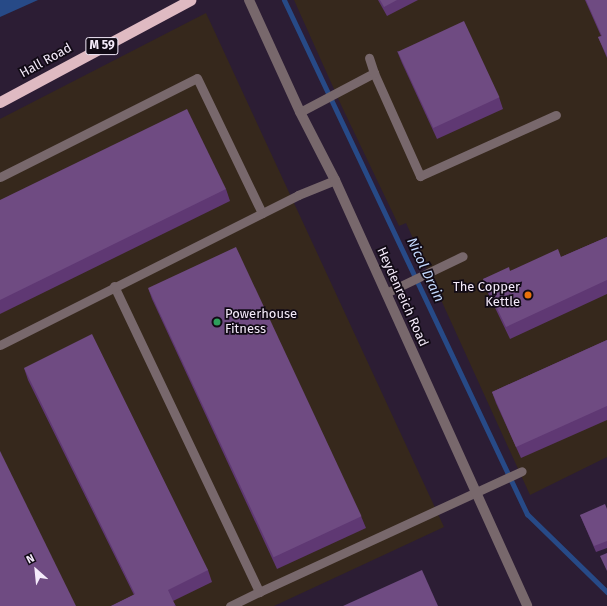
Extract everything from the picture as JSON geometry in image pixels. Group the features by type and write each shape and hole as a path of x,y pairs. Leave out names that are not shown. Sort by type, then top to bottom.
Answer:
{"highway":[{"name":"Hall Road","path":"0,102 190,0"}],"street":[{"name":"Heydenreich Road","path":"249,0 300,112 335,180 477,492 527,606"}],"lane":[{"path":"369,58 374,73 420,176 556,115"},
{"path":"300,112 374,73"},
{"path":"0,177 197,78 262,213"},
{"path":"0,345 114,286 298,195 335,180"},
{"path":"386,293 463,256"},
{"path":"114,286 259,592"},
{"path":"230,606 522,471"}],"shaded area":[{"path":"294,0 607,0 607,457 530,495 406,223 399,226 342,107"},
{"path":"206,13 444,527 274,606 0,606 0,119"}],"water":[{"path":"0,0 38,0 0,17"}],"building":[{"path":"380,0 397,0 384,7"},
{"path":"586,0 607,0 607,56 598,37 602,36"},
{"path":"464,21 499,97 433,128 398,52"},
{"path":"187,109 226,189 0,300 0,200"},
{"path":"607,237 607,280 506,327 483,279 509,267 510,271 558,249 561,257"},
{"path":"236,247 362,516 274,557 148,288"},
{"path":"92,334 208,570 168,590 175,605 174,606 111,606 135,594 24,368"},
{"path":"607,340 607,406 516,447 492,392"},
{"path":"0,451 76,606 0,606"},
{"path":"605,504 607,509 607,541 594,546 580,515"},
{"path":"607,553 607,571 600,556"},
{"path":"422,570 438,606 343,606"}],"waterway":[{"name":"Nicol Drain","path":"284,0 527,514 607,592"}],"place":[{"name":"The Copper Kettle","path":"528,295"},
{"name":"Powerhouse Fitness","path":"217,322"}]}
